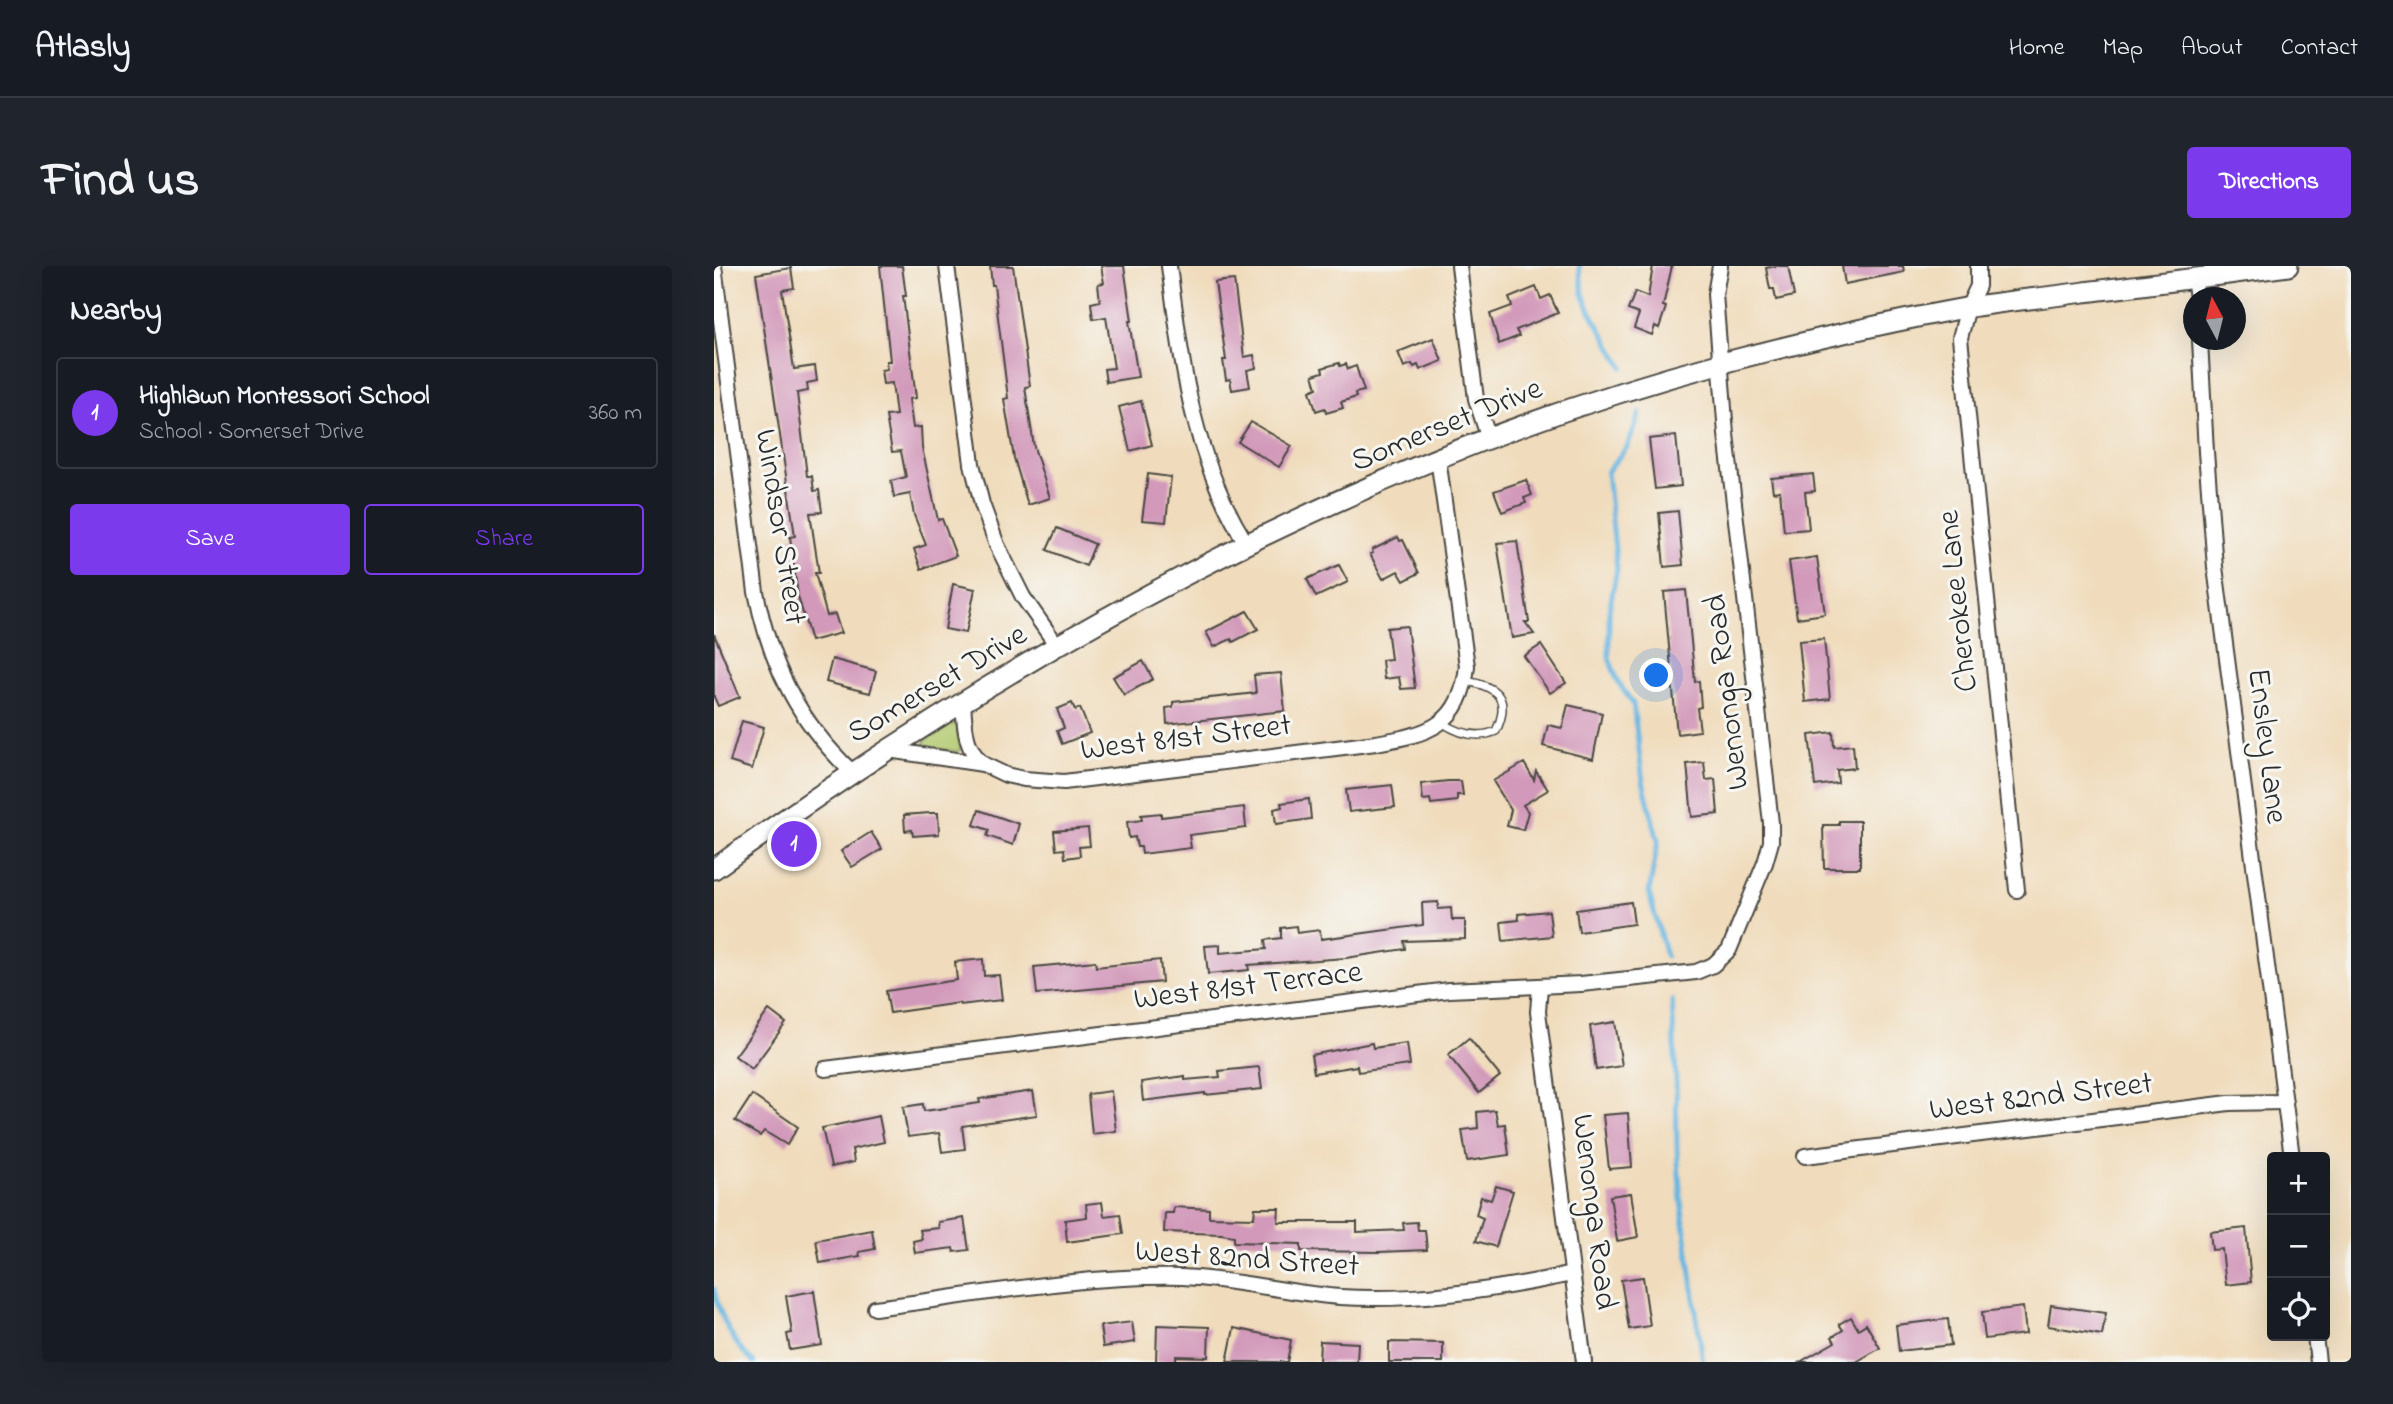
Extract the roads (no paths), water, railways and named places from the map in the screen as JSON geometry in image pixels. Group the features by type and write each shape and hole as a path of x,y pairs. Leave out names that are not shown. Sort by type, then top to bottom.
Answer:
{"street":[{"name":"Windsor Street","path":"714,266 762,623 775,663 792,698 825,747 852,772"},
{"path":"947,266 972,464 982,504 997,545 1023,597 1058,647"},
{"path":"1169,266 1186,389 1196,431 1226,508 1246,543"},
{"path":"1459,266 1476,399 1489,439"},
{"name":"Wenonga Road","path":"1680,975 1713,965 1729,950 1771,842 1726,434 1715,295 1720,266"},
{"name":"Cherokee Lane","path":"1978,266 1978,286 1962,326 1961,345 2017,890"},
{"name":"Somerset Drive","path":"2200,287 2288,266"},
{"name":"Somerset Drive","path":"714,869 852,772 1058,647 1246,543 1438,458 1603,398 1720,363 1820,339 1968,307 2183,289"},
{"name":"Ensley Lane","path":"2201,350 2215,567 2291,1152"},
{"path":"1438,458 1465,649 1465,681 1461,694 1443,723"},
{"path":"963,703 970,748 983,764"},
{"name":"West 81st Street","path":"888,750 983,764 1006,775 1024,779 1064,782 1398,740 1443,723"},
{"name":"West 81st Terrace","path":"825,1069 1448,990 1680,975"},
{"name":"Wenonga Road","path":"1540,986 1538,1012 1584,1362"},
{"name":"West 82nd Street","path":"1805,1156 2229,1103 2284,1102"},
{"name":"West 82nd Street","path":"876,1308 1136,1277 1185,1277 1341,1297 1388,1298 1526,1284 1572,1275"},
{"path":"2316,1341 2318,1362"}],"lane":[{"path":"1443,723 1462,733 1484,736 1496,731 1504,704 1497,693 1484,683 1465,681"}],"waterway":[{"path":"1579,266 1583,294 1590,311 1623,367"},
{"path":"1640,413 1627,447 1607,472 1617,569 1609,611 1609,658 1618,682 1633,704 1643,781 1658,841 1649,893 1666,956"},
{"path":"1672,1000 1681,1201 1703,1362"},
{"path":"714,1289 728,1329 754,1362"}],"place":[{"name":"Highlawn Montessori School","path":"794,844"}]}
